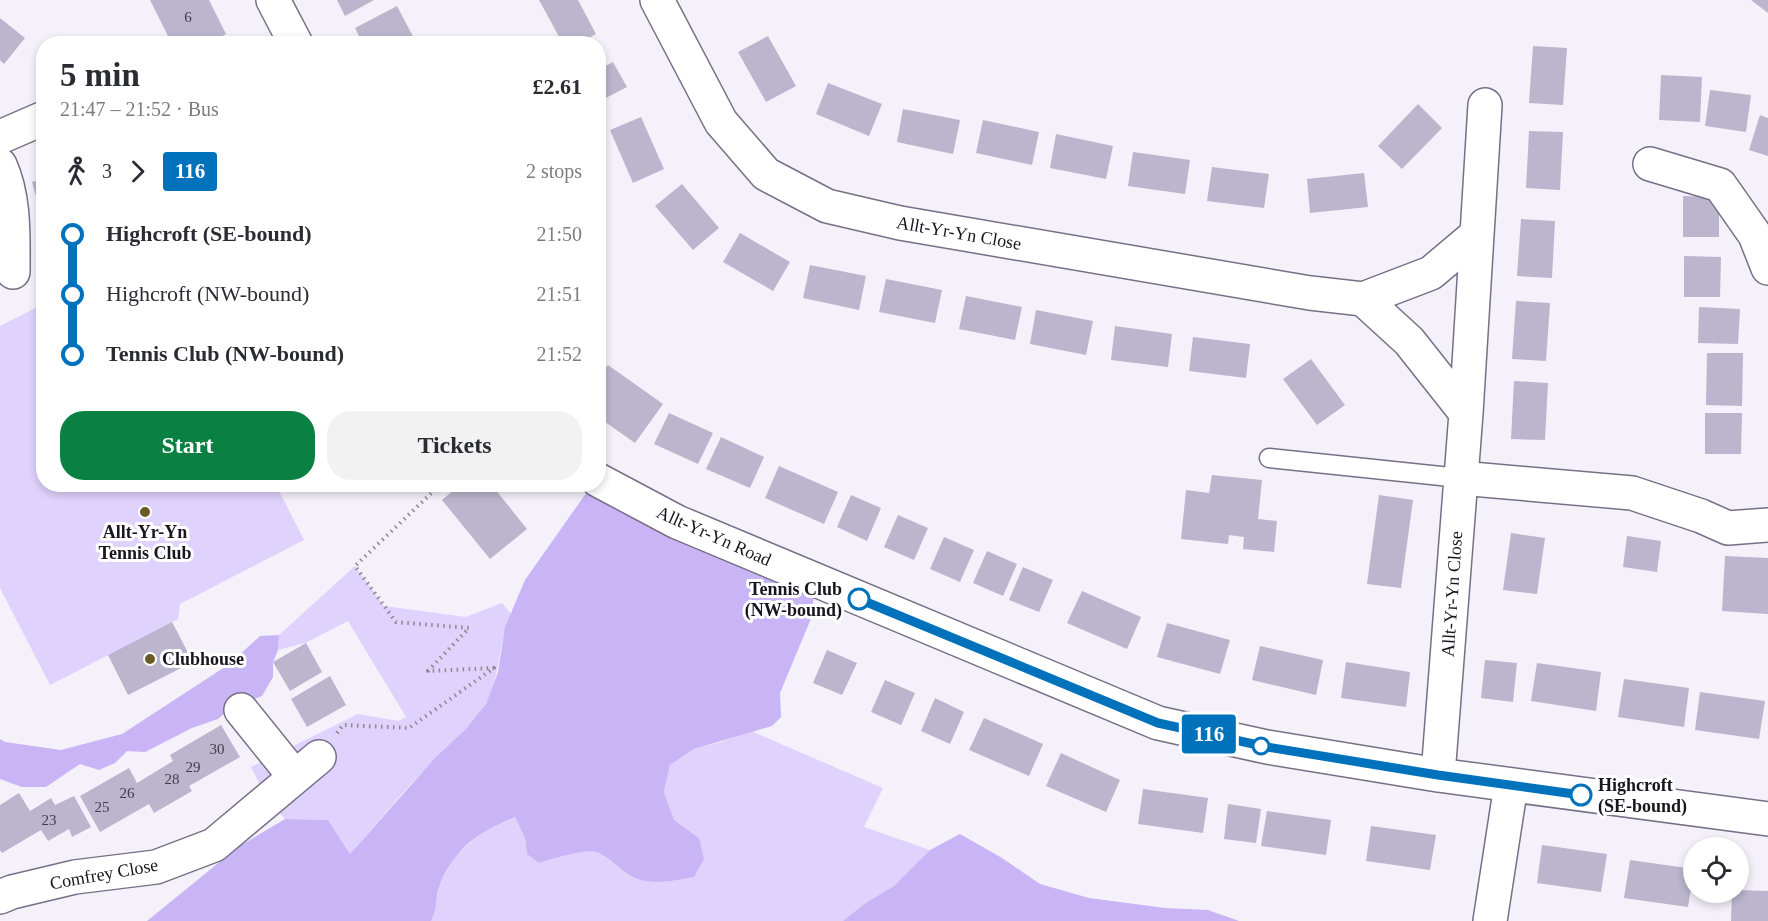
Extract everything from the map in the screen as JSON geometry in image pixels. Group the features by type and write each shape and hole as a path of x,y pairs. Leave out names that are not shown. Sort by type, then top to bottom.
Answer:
{"street":[{"path":"273,0 292,36"},
{"name":"Allt-Yr-Yn Close","path":"657,0 722,122 766,174 827,206 935,229 1310,293 1363,299 1431,273 1476,235"},
{"name":"Allt-Yr-Yn Close","path":"1438,775 1466,413 1485,105"},
{"path":"0,137 36,121"},
{"path":"1650,164 1720,185 1755,235 1768,268"},
{"path":"0,165 6,179 13,225 13,272"},
{"path":"1363,299 1409,341 1466,413"},
{"path":"1460,477 1632,493 1701,516 1728,528 1768,525"},
{"name":"Allt-Yr-Yn Road","path":"606,484 677,522 1158,723 1267,747 1438,775 1768,819"},
{"path":"241,710 307,767"},
{"name":"Comfrey Close","path":"0,897 75,877 156,867 214,845 307,767"},
{"path":"1491,921 1511,785"}],"lane":[{"path":"1269,458 1460,477"}],"path":[{"path":"307,767 343,725 409,728 494,668 428,671 469,628 396,622 355,566 433,492"}],"shaded area":[{"name":"Allt-Yr-Yn Tennis Club","path":"36,308 36,492 280,492 304,540 180,604 178,619 50,685 0,588 0,326"},
{"path":"587,492 596,492 816,583 810,621 780,693 781,717 772,726 694,749 670,765 664,792 674,820 699,838 704,859 694,877 660,882 643,881 627,874 605,856 591,851 538,863 527,854 525,838 515,817 480,835 461,850 440,884 431,921 147,921 238,847 285,819 328,820 350,854 435,758 466,729 486,704 498,672 505,627 525,580"},
{"path":"355,566 384,606 466,617 502,603 511,614 491,692 481,711 470,726 414,781 350,854 328,820 285,819 268,801 251,767 358,714 398,721 406,717 348,621 305,643 278,650 279,635"},
{"path":"279,635 278,650 273,662 273,677 262,696 229,709 218,719 192,728 145,752 127,751 115,763 99,770 80,764 46,787 22,787 0,779 0,739 5,742 61,750 122,734 228,665 260,636"},
{"path":"751,731 883,788 864,827 930,850 894,886 864,904 843,921 431,921 434,916 439,886 454,857 485,830 515,817 525,838 527,854 537,863 591,851 605,856 626,874 642,881 660,882 694,877 699,838 674,820 664,792 670,765 694,749"},
{"path":"960,834 1002,858 1040,884 1089,898 1165,908 1208,910 1239,921 843,921 864,904 894,886 930,850"}],"building":[{"path":"150,0 209,0 226,34 222,36 168,36"},
{"path":"337,0 374,0 345,16"},
{"path":"539,0 578,0 596,34 592,36 559,36"},
{"path":"1751,0 1768,0 1768,13"},
{"path":"397,6 413,36 359,36 355,28"},
{"path":"0,18 25,38 4,64 0,60"},
{"path":"768,36 796,86 766,102 738,52"},
{"path":"1533,46 1567,48 1563,105 1529,103"},
{"path":"613,62 627,87 606,98 606,66"},
{"path":"1661,75 1702,77 1700,122 1659,120"},
{"path":"828,83 882,104 869,136 816,114"},
{"path":"1710,90 1751,95 1746,132 1705,126"},
{"path":"1418,104 1442,128 1402,169 1378,146"},
{"path":"903,109 960,120 953,154 897,142"},
{"path":"1760,115 1768,118 1768,156 1749,150"},
{"path":"641,117 664,169 633,183 610,130"},
{"path":"983,120 1039,132 1032,165 976,153"},
{"path":"1529,131 1563,132 1560,190 1526,188"},
{"path":"1056,134 1113,146 1106,179 1050,168"},
{"path":"1133,152 1190,160 1185,194 1128,186"},
{"path":"1212,167 1269,174 1264,208 1207,201"},
{"path":"1364,173 1368,207 1310,213 1307,179"},
{"path":"36,181 36,197 32,182"},
{"path":"682,184 719,228 693,250 655,206"},
{"path":"1683,196 1719,197 1719,237 1683,237"},
{"path":"1521,219 1555,221 1552,278 1517,276"},
{"path":"740,233 790,262 773,291 723,262"},
{"path":"1684,256 1721,257 1720,297 1684,297"},
{"path":"810,265 866,276 859,310 803,298"},
{"path":"886,279 942,290 935,323 879,312"},
{"path":"966,296 1022,307 1015,340 959,329"},
{"path":"1516,301 1550,303 1546,361 1512,359"},
{"path":"1699,307 1740,309 1738,344 1698,343"},
{"path":"1036,310 1093,321 1086,355 1030,344"},
{"path":"1115,326 1172,334 1168,367 1111,360"},
{"path":"1193,337 1250,344 1246,378 1189,371"},
{"path":"1707,353 1743,353 1742,406 1706,405"},
{"path":"1311,359 1345,405 1317,425 1283,379"},
{"path":"608,365 663,404 635,443 606,423 606,368"},
{"path":"1514,381 1548,383 1545,440 1511,439"},
{"path":"669,413 713,433 698,464 654,444"},
{"path":"1705,413 1742,413 1741,454 1705,454"},
{"path":"721,437 764,457 750,488 706,469"},
{"path":"779,466 838,492 824,524 765,498"},
{"path":"1212,475 1262,480 1258,519 1277,521 1274,552 1243,549 1244,537 1229,535 1228,544 1181,539 1186,490 1209,493"},
{"path":"452,492 497,492 527,529 490,559 442,500"},
{"path":"851,495 881,508 867,541 837,527"},
{"path":"1379,495 1413,500 1401,588 1367,584"},
{"path":"898,515 928,528 914,560 884,547"},
{"path":"1511,533 1545,538 1537,594 1503,590"},
{"path":"1627,536 1661,541 1657,572 1623,567"},
{"path":"944,537 974,550 960,582 930,569"},
{"path":"987,551 1017,564 1003,596 973,583"},
{"path":"1725,556 1768,558 1768,614 1722,611"},
{"path":"1023,567 1053,580 1039,612 1009,600"},
{"path":"1082,591 1141,617 1127,649 1067,623"},
{"name":"Clubhouse","path":"172,622 193,662 128,695 108,655"},
{"path":"1167,623 1230,640 1220,674 1157,657"},
{"path":"306,643 322,672 290,691 273,662"},
{"path":"1260,646 1323,660 1316,695 1252,680"},
{"path":"827,650 857,663 842,695 813,683"},
{"path":"1485,660 1517,663 1513,702 1481,698"},
{"path":"1346,662 1410,672 1406,707 1341,698"},
{"path":"1537,663 1601,672 1596,711 1531,701"},
{"path":"330,676 346,705 307,727 291,699"},
{"path":"1624,679 1689,688 1684,727 1618,717"},
{"path":"885,680 915,693 901,725 871,712"},
{"path":"1700,692 1765,701 1759,739 1695,730"},
{"path":"935,698 964,712 950,744 921,731"},
{"path":"984,718 1043,744 1029,776 969,750"},
{"path":"221,725 240,757 189,786 192,791 154,813 149,804 100,832 80,796 129,768 137,783 173,761 170,755"},
{"path":"1061,753 1120,780 1106,812 1046,786"},
{"path":"1143,789 1208,798 1203,833 1138,824"},
{"path":"19,793 30,811 51,798 55,805 74,796 91,827 72,837 69,829 48,841 41,830 2,853 0,850 0,805"},
{"path":"1228,804 1261,809 1256,843 1224,839"},
{"path":"1267,811 1331,820 1326,855 1261,846"},
{"path":"1371,826 1436,835 1430,870 1366,861"},
{"path":"1542,845 1607,854 1601,892 1537,883"},
{"path":"1630,860 1683,867 1683,903 1689,903 1688,907 1624,898"},
{"path":"1749,890 1768,891 1768,921 1731,921 1732,903 1749,903"}],"bus line":[{"name":"116","path":"859,599 1158,723 1267,747 1438,775 1581,795"}],"place":[{"name":"Allt-Yr-Yn Tennis Club","path":"145,512"},
{"name":"Tennis Club (NW-bound)","path":"859,599"},
{"name":"Clubhouse","path":"150,659"},
{"name":"Highcroft (SE-bound)","path":"1581,795"}]}
